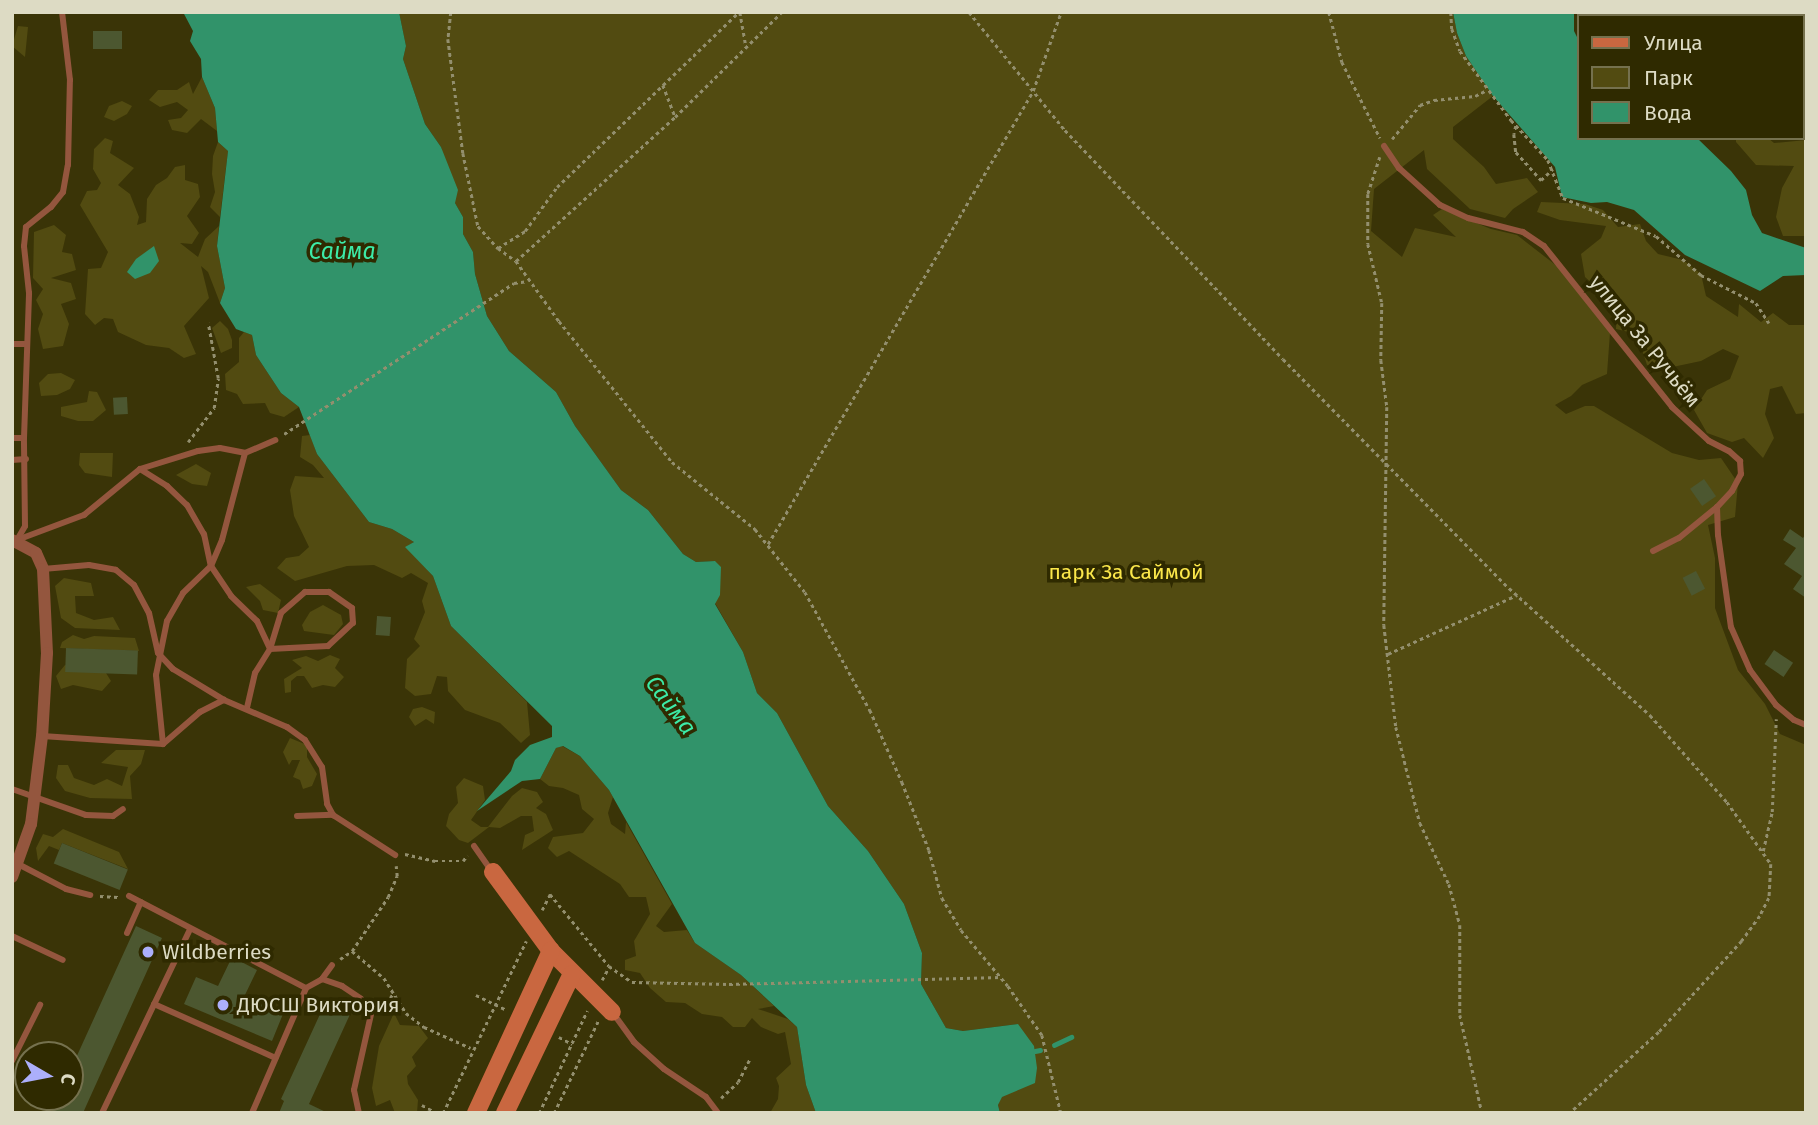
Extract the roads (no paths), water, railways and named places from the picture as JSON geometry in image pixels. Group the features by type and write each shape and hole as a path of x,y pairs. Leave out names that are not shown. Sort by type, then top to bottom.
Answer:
{"street":[{"path":"15,540 36,553 43,569 47,653 42,736 31,824 15,871"},
{"path":"493,872 551,951 604,1005"},
{"path":"476,1113 551,951"},
{"path":"505,1113 572,974"}],"lane":[{"path":"15,540 25,526 24,438 29,293 24,246 26,227 51,207 63,192 68,165 69,80 62,12"},
{"name":"улица За Ручьём","path":"1384,146 1399,168 1440,205 1468,218 1523,232 1544,246 1671,407 1709,441 1729,451 1740,461 1741,474 1717,507 1678,538 1653,551"},
{"path":"12,344 26,344"},
{"path":"12,438 24,438"},
{"path":"15,540 84,515 140,468 177,456 220,448 245,453 275,440"},
{"path":"163,744 156,675 158,653 167,621 183,593 211,566 222,540 245,453"},
{"path":"12,460 26,459"},
{"path":"140,468 167,486 187,505 204,534 211,566 231,596 257,621 270,649"},
{"path":"1717,507 1718,535 1731,627 1750,670 1776,705 1806,726"},
{"path":"43,569 89,565 116,570 134,585 149,612 158,653 173,669 224,700 287,727 306,740 322,767 327,804 333,815 395,855"},
{"path":"247,709 255,673 270,649 281,614 305,592 329,592 352,608 353,622 328,646 270,649"},
{"path":"42,736 163,744 200,712 224,700"},
{"path":"12,789 23,790 34,798 101,817 113,816 123,809"},
{"path":"297,816 333,815"},
{"path":"474,846 493,872"},
{"path":"15,871 90,895"},
{"path":"129,895 306,988"},
{"path":"127,933 141,902"},
{"path":"102,1113 190,929"},
{"path":"12,936 63,960"},
{"path":"252,1113 306,988 322,979 332,965"},
{"path":"322,979 342,986 362,999 372,1010 355,1080 359,1113"},
{"path":"154,1004 276,1058"},
{"path":"12,1061 40,1005"},
{"path":"604,1005 634,1042 717,1110"}],"water":[{"name":"Сайма","path":"183,12 399,12 406,46 403,59 425,124 441,147 458,190 455,203 463,217 463,234 473,252 475,274 487,316 509,351 556,392 575,426 621,490 648,510 683,554 696,562 715,561 721,567 720,595 715,604 743,652 757,693 777,713 828,806 868,851 904,904 922,953 921,984 946,1028 963,1031 1018,1024 1034,1046 1037,1068 1035,1083 1002,1097 998,1105 1000,1113 816,1113 806,1085 797,1027 741,975 695,943 609,790 580,756 563,746 556,748 540,779 522,781 477,811 511,771 515,760 530,745 552,737 552,726 451,626 433,576 405,547 414,542 392,529 369,522 317,454 299,407 281,393 256,355 252,335 236,329 220,303 225,288 217,246 228,151 218,142 215,108 202,77 201,59 190,41 193,31"},
{"path":"1453,12 1574,12 1576,140 1699,140 1746,190 1752,215 1762,233 1806,248 1806,275 1783,276 1760,291 1685,255 1634,210 1607,202 1591,203 1562,197 1555,167 1493,96 1466,56 1457,33"},
{"path":"154,246 159,261 150,273 135,279 127,272 136,259"}],"waterway":[{"path":"1054,1045 1071,1037"},
{"path":"1035,1051 1040,1050"}],"place":[{"name":"Wildberries","path":"148,952"},
{"name":"ДЮСШ Виктория","path":"223,1005"}],"park label":[{"name":"парк За Саймой","path":"1126,572"}]}
